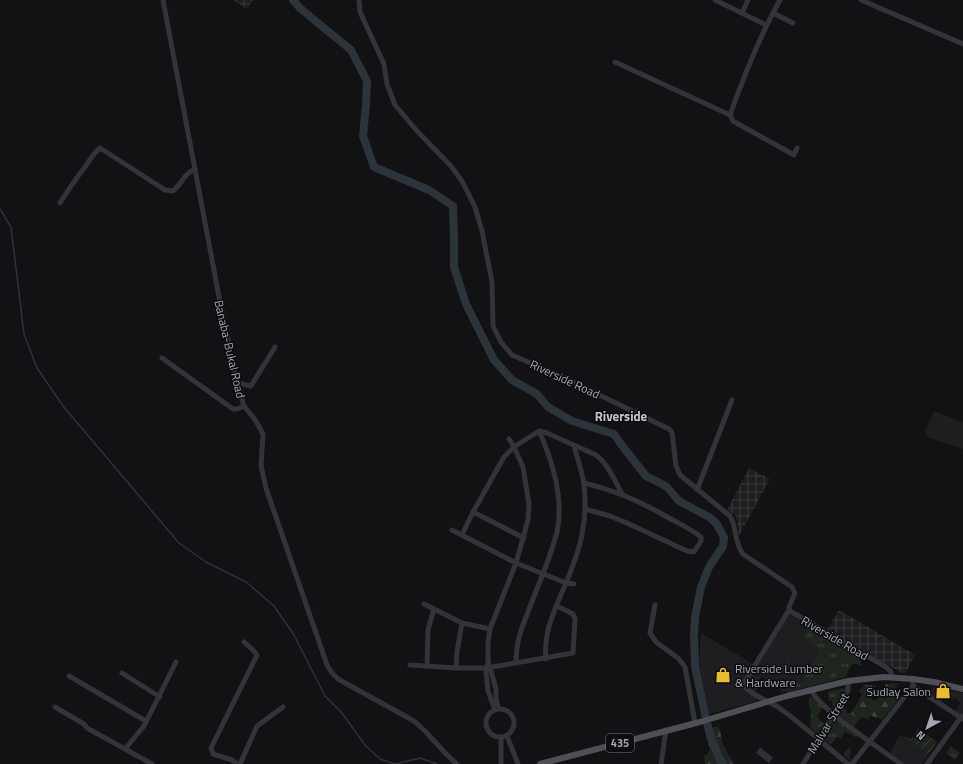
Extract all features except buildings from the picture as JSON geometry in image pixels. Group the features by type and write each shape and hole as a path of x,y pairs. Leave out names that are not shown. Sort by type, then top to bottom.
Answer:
{"main road":[{"name":"435","path":"540,764 564,761 666,730 848,682 884,677 934,682 963,689"}],"street":[{"name":"Banaba-Bukal Road","path":"163,0 236,383 244,406 256,421 263,434 261,466 266,488 327,665 338,679 414,721 457,764"},
{"name":"Riverside Road","path":"358,0 360,12 384,64 387,84 395,105 417,131 451,166 462,181 474,207 482,231 492,282 494,326 501,342 512,355 567,379 669,429 672,432 678,471 680,475 730,516 734,522 738,547 743,554 792,587 795,594 789,610 793,614 886,667 891,672 892,678"},
{"path":"715,0 766,25"},
{"path":"742,13 748,0"},
{"path":"730,116 743,79 766,25 780,0"},
{"path":"861,0 963,44"},
{"path":"773,13 793,23"},
{"path":"615,62 730,116 733,121 794,155 797,148"},
{"path":"60,203 77,176 82,172 96,151 100,148 165,190 173,191 178,187 187,172 195,169"},
{"path":"236,383 251,386 275,347"},
{"path":"162,358 233,409 244,406"},
{"path":"697,490 732,400"},
{"path":"516,663 518,637 543,574 557,531 558,512 554,470 539,431"},
{"path":"462,535 473,512 504,457 514,447 539,431 574,445 601,459 608,468 622,494"},
{"path":"497,710 496,692 491,683 488,668 488,642 490,629 516,563 524,538 528,520 529,504 523,467 509,439"},
{"path":"546,659 546,637 556,606 573,565 581,539 585,509 584,483 574,445"},
{"path":"584,483 599,486 644,503 693,531 701,537 701,541 698,548 694,552 687,551 627,523 610,516 585,509"},
{"path":"473,512 524,538"},
{"path":"452,530 516,563 566,583 574,584"},
{"path":"424,604 462,623 490,629"},
{"path":"410,665 456,668 488,668 546,659 573,653 575,619 573,614 556,606"},
{"path":"655,606 650,633 656,642 678,658 685,667 698,722"},
{"path":"426,666 428,630 434,609"},
{"path":"789,610 744,683 746,687 778,708 818,738 848,764"},
{"path":"456,668 457,644 462,623"},
{"path":"244,642 257,655 211,748 213,754 232,760 239,764 257,726 283,707"},
{"path":"126,749 144,726 160,697 176,662"},
{"path":"122,674 160,697"},
{"path":"69,676 146,721"},
{"path":"852,764 913,686 913,679"},
{"name":"Malvar Street","path":"803,764 849,689 848,682"},
{"path":"913,686 962,717 927,764"},
{"path":"812,691 818,700 834,714 902,764"},
{"path":"55,707 84,724 87,728 152,764"},
{"path":"497,710 505,710 514,720 513,729 506,736 497,737 490,733 486,725 490,714 497,710"},
{"path":"662,764 666,730"},
{"path":"506,736 518,764"},
{"path":"501,737 501,764"}],"shaded area":[{"path":"233,0 253,0 247,9"},
{"path":"934,411 963,422 963,449 929,438 925,431"},
{"path":"749,468 770,479 739,536 736,516 727,510"},
{"path":"839,610 915,655 905,674 827,630"},
{"path":"788,613 809,626 802,639 819,651 798,689 781,693 780,689 754,672"},
{"name":"Riverside Lumber & Hardware","path":"701,633 753,664 740,685 755,697 757,701 709,714 699,665"},
{"path":"934,686 963,693 963,713 960,715 955,712 961,702 954,698 953,700 945,697 942,703 929,695"},
{"path":"900,735 929,754 922,764 905,764 890,753"},
{"path":"760,747 773,758 769,763 756,753"}],"green space":[{"path":"809,626 864,656 861,660 861,666 853,663 845,677 788,692 787,689 793,680 800,684 819,651 802,639"},
{"path":"787,660 790,662 784,674 789,678 778,671 782,670"},
{"path":"754,672 761,677 757,683 761,686 755,691 747,685"},
{"path":"897,683 896,694 900,697 882,720 871,715 868,720 863,717 859,720 851,714 862,694 866,696 868,694 868,690 871,692 871,697 873,700 877,700 881,692 886,688 885,684"},
{"path":"864,685 875,685 875,690 881,691 883,689 881,692 871,692 870,690 867,691 868,694 864,697 859,691"},
{"path":"843,688 846,689 833,711 832,701 829,700 828,692"},
{"path":"809,697 812,697 822,707 817,718 825,723 818,734 810,727 811,710 809,709"},
{"path":"842,706 846,709 847,713 851,713 859,720 854,727 838,714"},
{"path":"834,717 857,735 856,737 845,732 841,738 837,737 831,745 823,738 823,735"},
{"path":"718,726 723,745 734,764 705,764 704,756 707,755 710,749 705,730"},
{"path":"918,728 937,742 929,754 904,737 905,736 911,739 913,737 914,738"},
{"path":"850,746 851,753 849,757 852,760 851,761 843,754"},
{"path":"951,746 960,753 955,760 946,753"}],"waterway":[{"path":"293,0 301,9 351,50 367,81 363,136 374,167 429,190 453,206 454,267 466,304 494,360 512,380 537,394 548,407 572,421 614,434 646,476 667,487 679,501 709,517 716,523 724,537 723,546 709,567 701,587 695,617 694,635 695,666 706,719 710,735 723,764"},
{"path":"0,209 11,227 24,334 37,368 63,406 179,543 206,562 246,582 274,606 294,635 325,696 342,713 365,745 380,759 395,764 420,758 437,764"}],"place":[{"name":"Riverside Lumber & Hardware","path":"723,675"},
{"name":"Sudlay Salon","path":"943,691"}],"district":[{"name":"Riverside","path":"621,416"}]}
